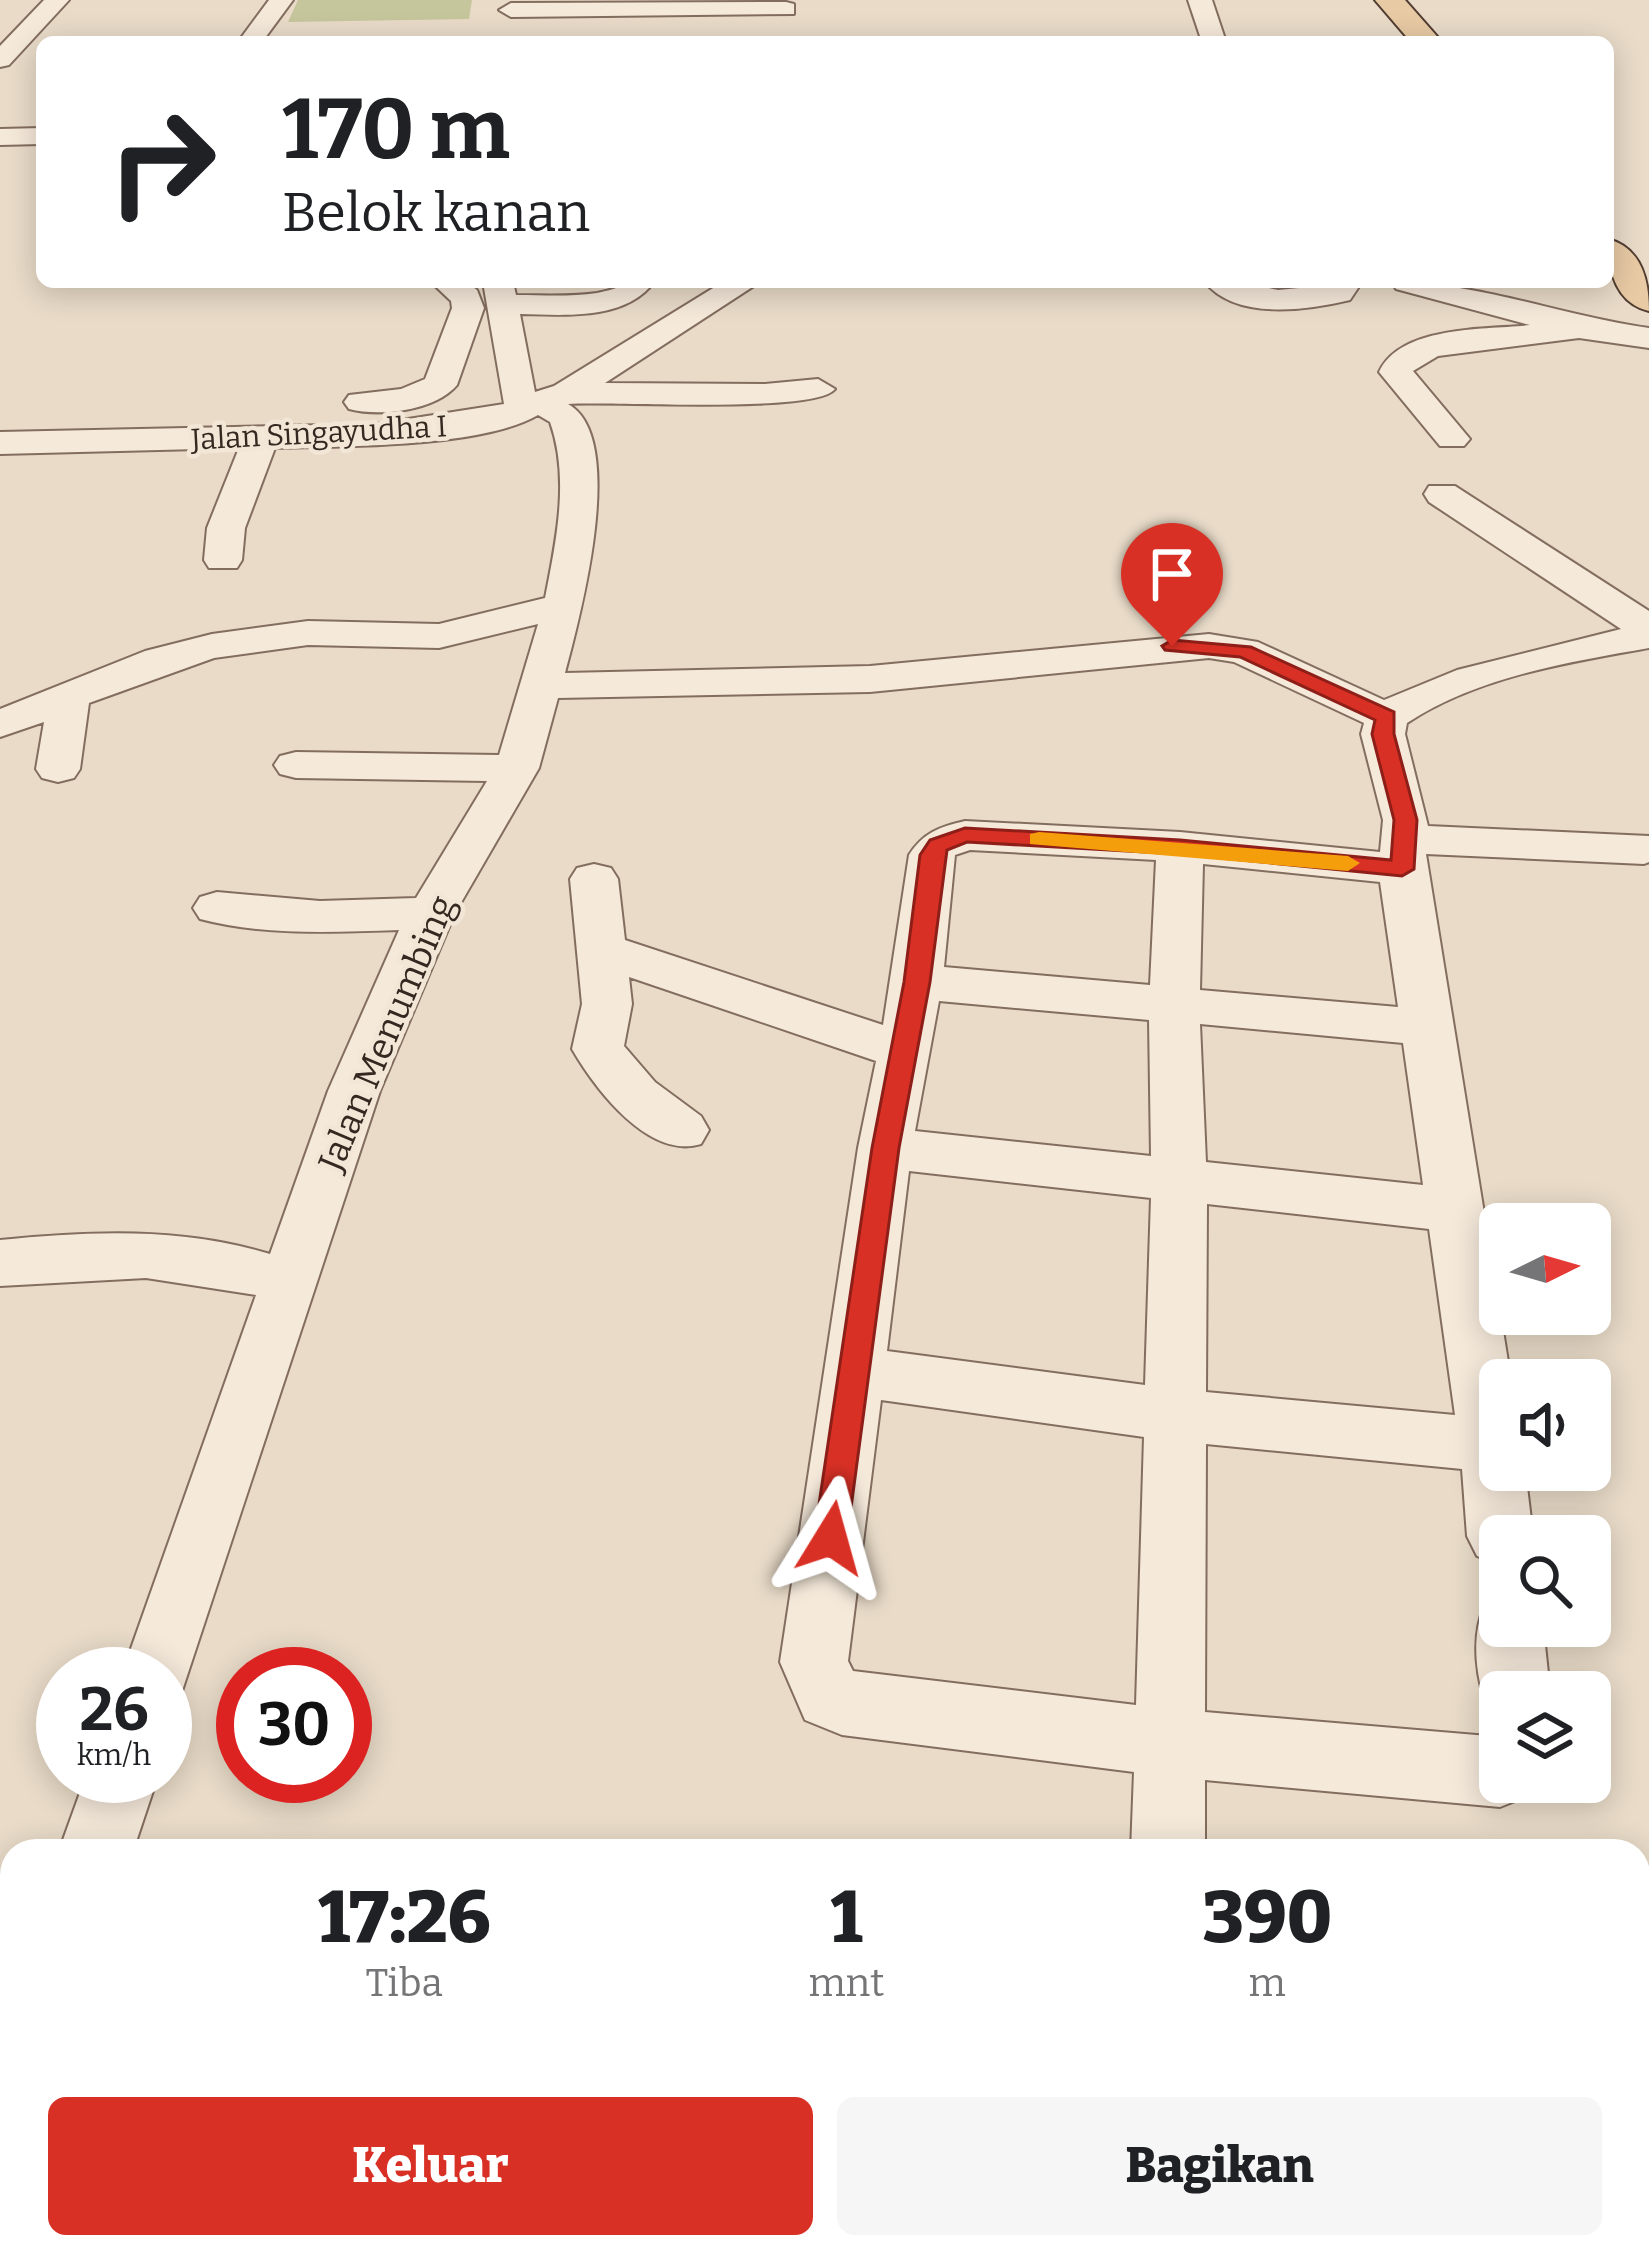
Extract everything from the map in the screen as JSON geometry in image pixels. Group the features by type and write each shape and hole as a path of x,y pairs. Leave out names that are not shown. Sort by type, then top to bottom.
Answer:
{"main road":[{"path":"1389,0 1422,36"},
{"path":"1614,257 1649,298"}],"street":[{"path":"0,60 57,0"},
{"path":"254,36 281,0"},
{"path":"1200,0 1212,36"},
{"path":"511,10 784,4 796,36"},
{"path":"0,137 36,136"},
{"path":"328,402 407,399 440,386 468,308 466,297 454,288"},
{"path":"636,288 611,302 500,293 544,402 818,389"},
{"name":"Jalan Singayudha I","path":"0,443 248,423 376,435 544,402 735,288"},
{"path":"1230,288 1266,300 1340,293 1343,288"},
{"path":"1429,288 1579,328 1649,338"},
{"path":"1451,439 1396,372 1401,361 1430,347 1579,328"},
{"name":"Jalan Menumbing","path":"165,1647 354,1091 431,914 517,768 563,606 577,532 576,446 565,416 544,402"},
{"path":"77,412 248,423 223,560"},
{"path":"1442,494 1649,632"},
{"path":"0,724 160,660 271,634 439,636 563,606"},
{"path":"1479,1369 1425,1027 1403,854 1406,820 1383,734 1387,717 1397,708 1438,691 1649,632"},
{"path":"540,686 871,679 1209,646 1244,652 1387,717"},
{"path":"58,769 69,694"},
{"path":"296,765 517,768"},
{"path":"1479,1770 1168,1743 830,1697 814,1662 885,1148 917,982 932,855 939,845 965,835 1403,854 1644,849"},
{"path":"1168,1839 1179,1178 1174,1006 1180,847"},
{"path":"594,879 607,1004 598,1049 636,1095 682,1130"},
{"path":"217,908 320,917 431,914"},
{"path":"602,950 904,1052"},
{"path":"917,982 1425,1027"},
{"path":"885,1148 1454,1210"},
{"path":"0,1263 146,1255 240,1265 288,1282"},
{"path":"853,1371 1174,1415 1479,1444"},
{"path":"100,1839 113,1803"}],"green space":[{"path":"298,0 472,0 469,19 288,22"}],"slow traffic":[{"path":"1039,839 1348,863"}],"route":[{"path":"831,1538 885,1148 917,982 932,855 939,845 965,835 1180,847 1402,869 1406,820 1383,734 1387,717 1244,652 1172,646"}]}
